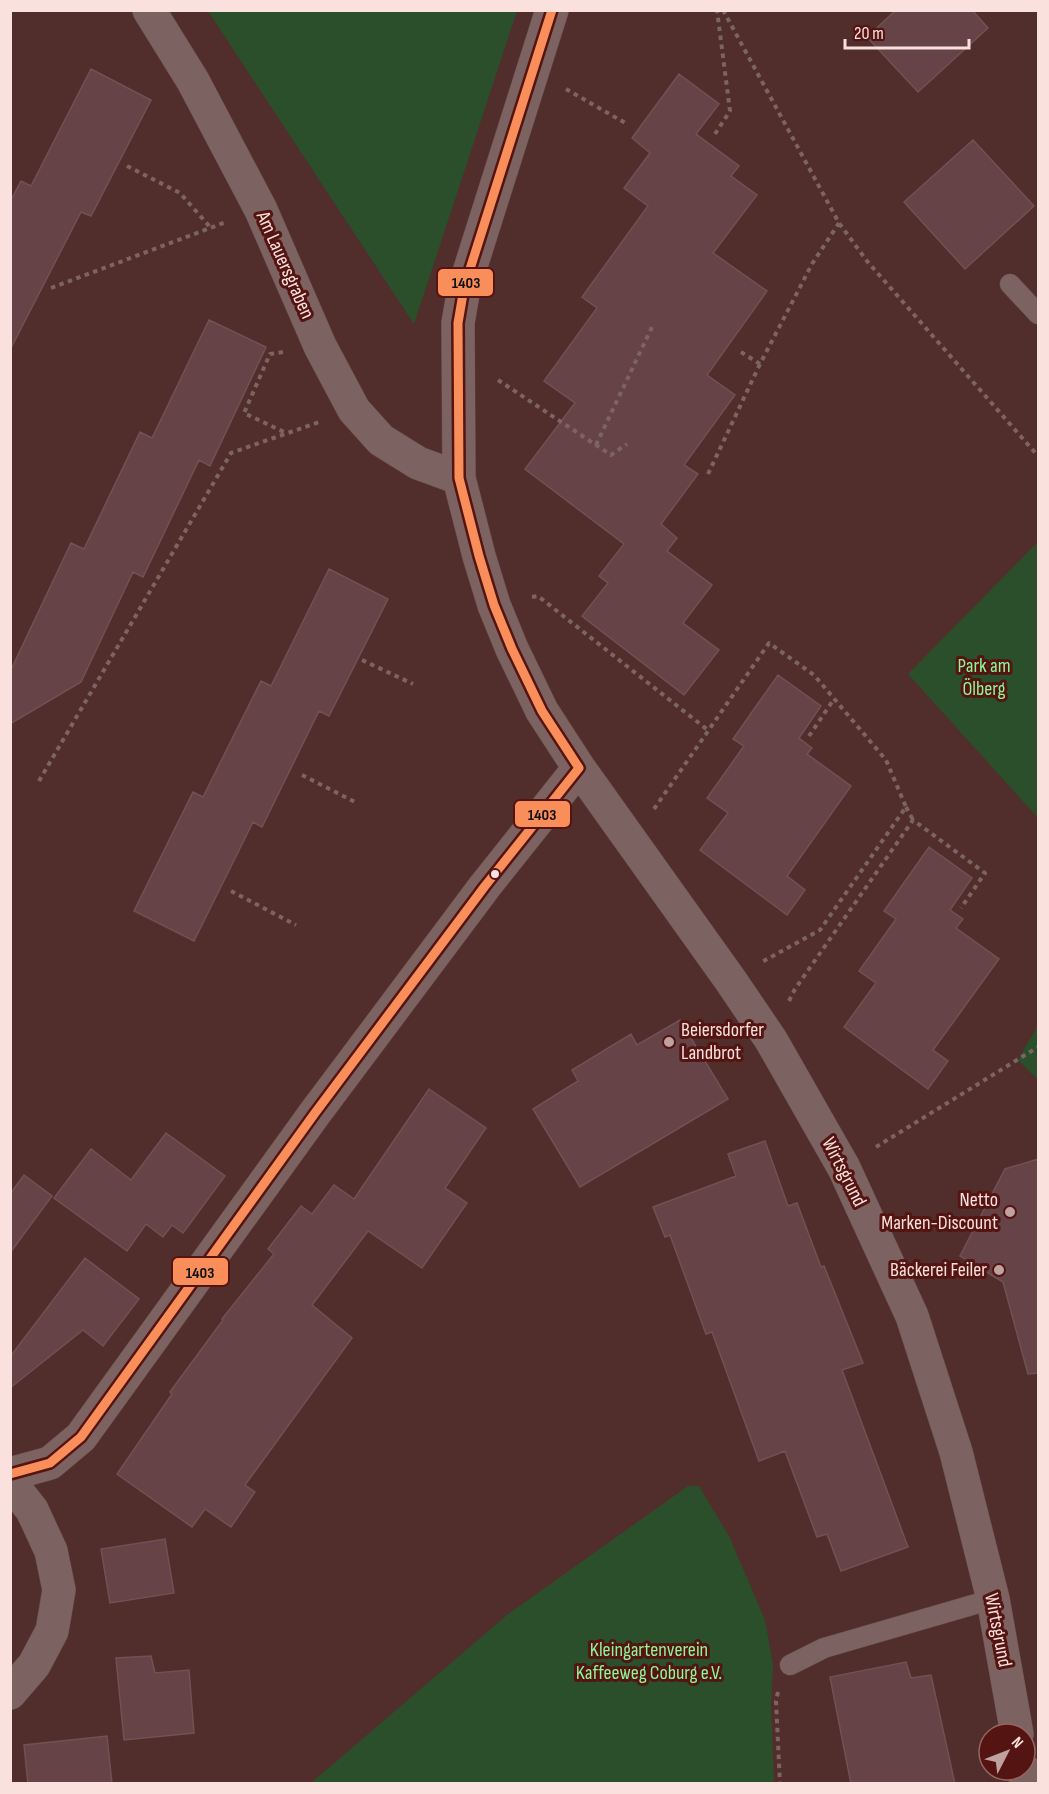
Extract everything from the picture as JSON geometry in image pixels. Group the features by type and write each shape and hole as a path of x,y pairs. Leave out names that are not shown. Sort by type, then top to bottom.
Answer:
{"street":[{"name":"Am Lauersgraben","path":"149,10 193,81 261,210 320,346 354,410 381,440 418,463 459,478"},
{"path":"10,1474 50,1462 81,1437 485,886 579,768 542,711 512,649 494,605 459,478 458,323 464,288 552,10"},
{"name":"Wirtsgrund","path":"579,768 771,1040 844,1168 912,1316 956,1452 993,1599 1015,1722"},
{"path":"10,1482 32,1510 51,1551 58,1590 52,1631 34,1665 10,1693"}],"lane":[{"path":"1010,284 1038,314"},
{"path":"790,1665 824,1648 993,1599"}],"path":[{"path":"715,134 730,111 717,10"},
{"path":"723,10 839,223 867,261 1038,456"},
{"path":"534,71 627,123"},
{"path":"127,166 180,193 210,227"},
{"path":"51,288 210,227 261,210"},
{"path":"708,474 760,364 812,264 839,223"},
{"path":"596,446 652,327"},
{"path":"287,433 244,413 270,354 320,346"},
{"path":"741,352 760,364"},
{"path":"494,377 610,455 627,444"},
{"path":"39,781 231,453 354,410"},
{"path":"538,596 709,731"},
{"path":"655,808 769,643 814,675 886,760 914,820 985,873 961,908"},
{"path":"362,660 413,684"},
{"path":"808,736 834,699"},
{"path":"302,775 355,802"},
{"path":"730,981 820,930 906,807"},
{"path":"795,989 914,820"},
{"path":"231,891 296,925"},
{"path":"844,1168 1038,1047"},
{"path":"780,1784 776,1701 782,1675 790,1665"}],"green space":[{"path":"208,11 517,11 414,324"},
{"name":"Park am Ölberg","path":"1038,542 1038,818 908,674"},
{"path":"1038,1025 1038,1080 1018,1060"},
{"name":"Kleingartenverein Kaffeeweg Coburg e.V.","path":"688,1486 699,1486 730,1538 765,1620 773,1665 771,1704 774,1783 311,1783 507,1615"}],"building":[{"path":"896,10 972,10 988,28 918,92 867,37"},
{"path":"91,69 151,100 91,216 81,212 10,350 10,202 21,181 31,186"},
{"path":"679,74 719,104 696,134 739,166 731,176 757,195 713,253 767,291 707,375 735,395 684,465 698,474 661,524 677,538 667,551 712,585 683,623 719,650 684,695 582,616 608,583 599,576 624,544 525,469 575,403 544,381 597,308 582,297 648,206 624,188 650,153 632,138"},
{"path":"973,140 1034,206 965,269 904,202"},
{"path":"209,320 266,347 210,466 199,460 143,577 133,572 81,682 10,724 10,672 71,543 84,549 140,432 152,438"},
{"path":"329,569 388,599 329,716 319,711 262,827 253,822 194,941 134,911 193,792 203,797 261,681 271,686"},
{"path":"778,675 821,706 799,738 812,748 807,754 851,786 787,876 805,890 787,915 700,850 728,813 707,798 744,746 733,739"},
{"path":"929,847 972,878 950,910 963,919 956,928 999,959 933,1050 948,1061 928,1089 844,1027 876,983 859,971 896,919 884,911"},
{"path":"680,1020 728,1099 580,1187 533,1109 578,1081 572,1070 631,1034 637,1045"},
{"path":"429,1089 486,1128 445,1188 467,1203 422,1268 368,1231 312,1305 352,1338 245,1485 255,1492 231,1527 205,1509 192,1527 117,1474 172,1394 170,1392 222,1319 274,1254 268,1249 301,1206 312,1214 334,1185 354,1199"},
{"path":"166,1133 225,1176 183,1233 172,1225 163,1237 146,1224 127,1251 54,1198 91,1149 131,1180"},
{"path":"765,1141 788,1206 797,1203 821,1267 824,1266 863,1363 842,1370 908,1547 841,1571 827,1534 817,1537 785,1451 759,1461 712,1332 706,1334 670,1235 665,1237 653,1207 736,1176 728,1154"},
{"name":"Netto Marken-Discount","path":"1038,1159 1038,1373 1028,1374 1003,1282 960,1256 1005,1169"},
{"path":"24,1175 52,1196 10,1253 10,1194"},
{"path":"85,1258 139,1299 103,1346 83,1330 10,1388 10,1357"},
{"path":"165,1539 174,1593 110,1603 101,1549"},
{"path":"151,1656 155,1673 189,1670 194,1733 124,1740 116,1658"},
{"path":"906,1662 911,1678 931,1675 955,1784 851,1784 830,1677"},
{"path":"107,1736 112,1784 28,1784 24,1745"}],"transit line":[{"name":"1403","path":"10,1474 50,1463 81,1437 315,1113 485,886 579,768 542,711 512,649 494,605 459,478 458,323 464,288 552,10"}],"place":[{"name":"Beiersdorfer Landbrot","path":"669,1042"},
{"name":"Netto Marken-Discount","path":"1010,1212"},
{"name":"Bäckerei Feiler","path":"999,1270"}]}
